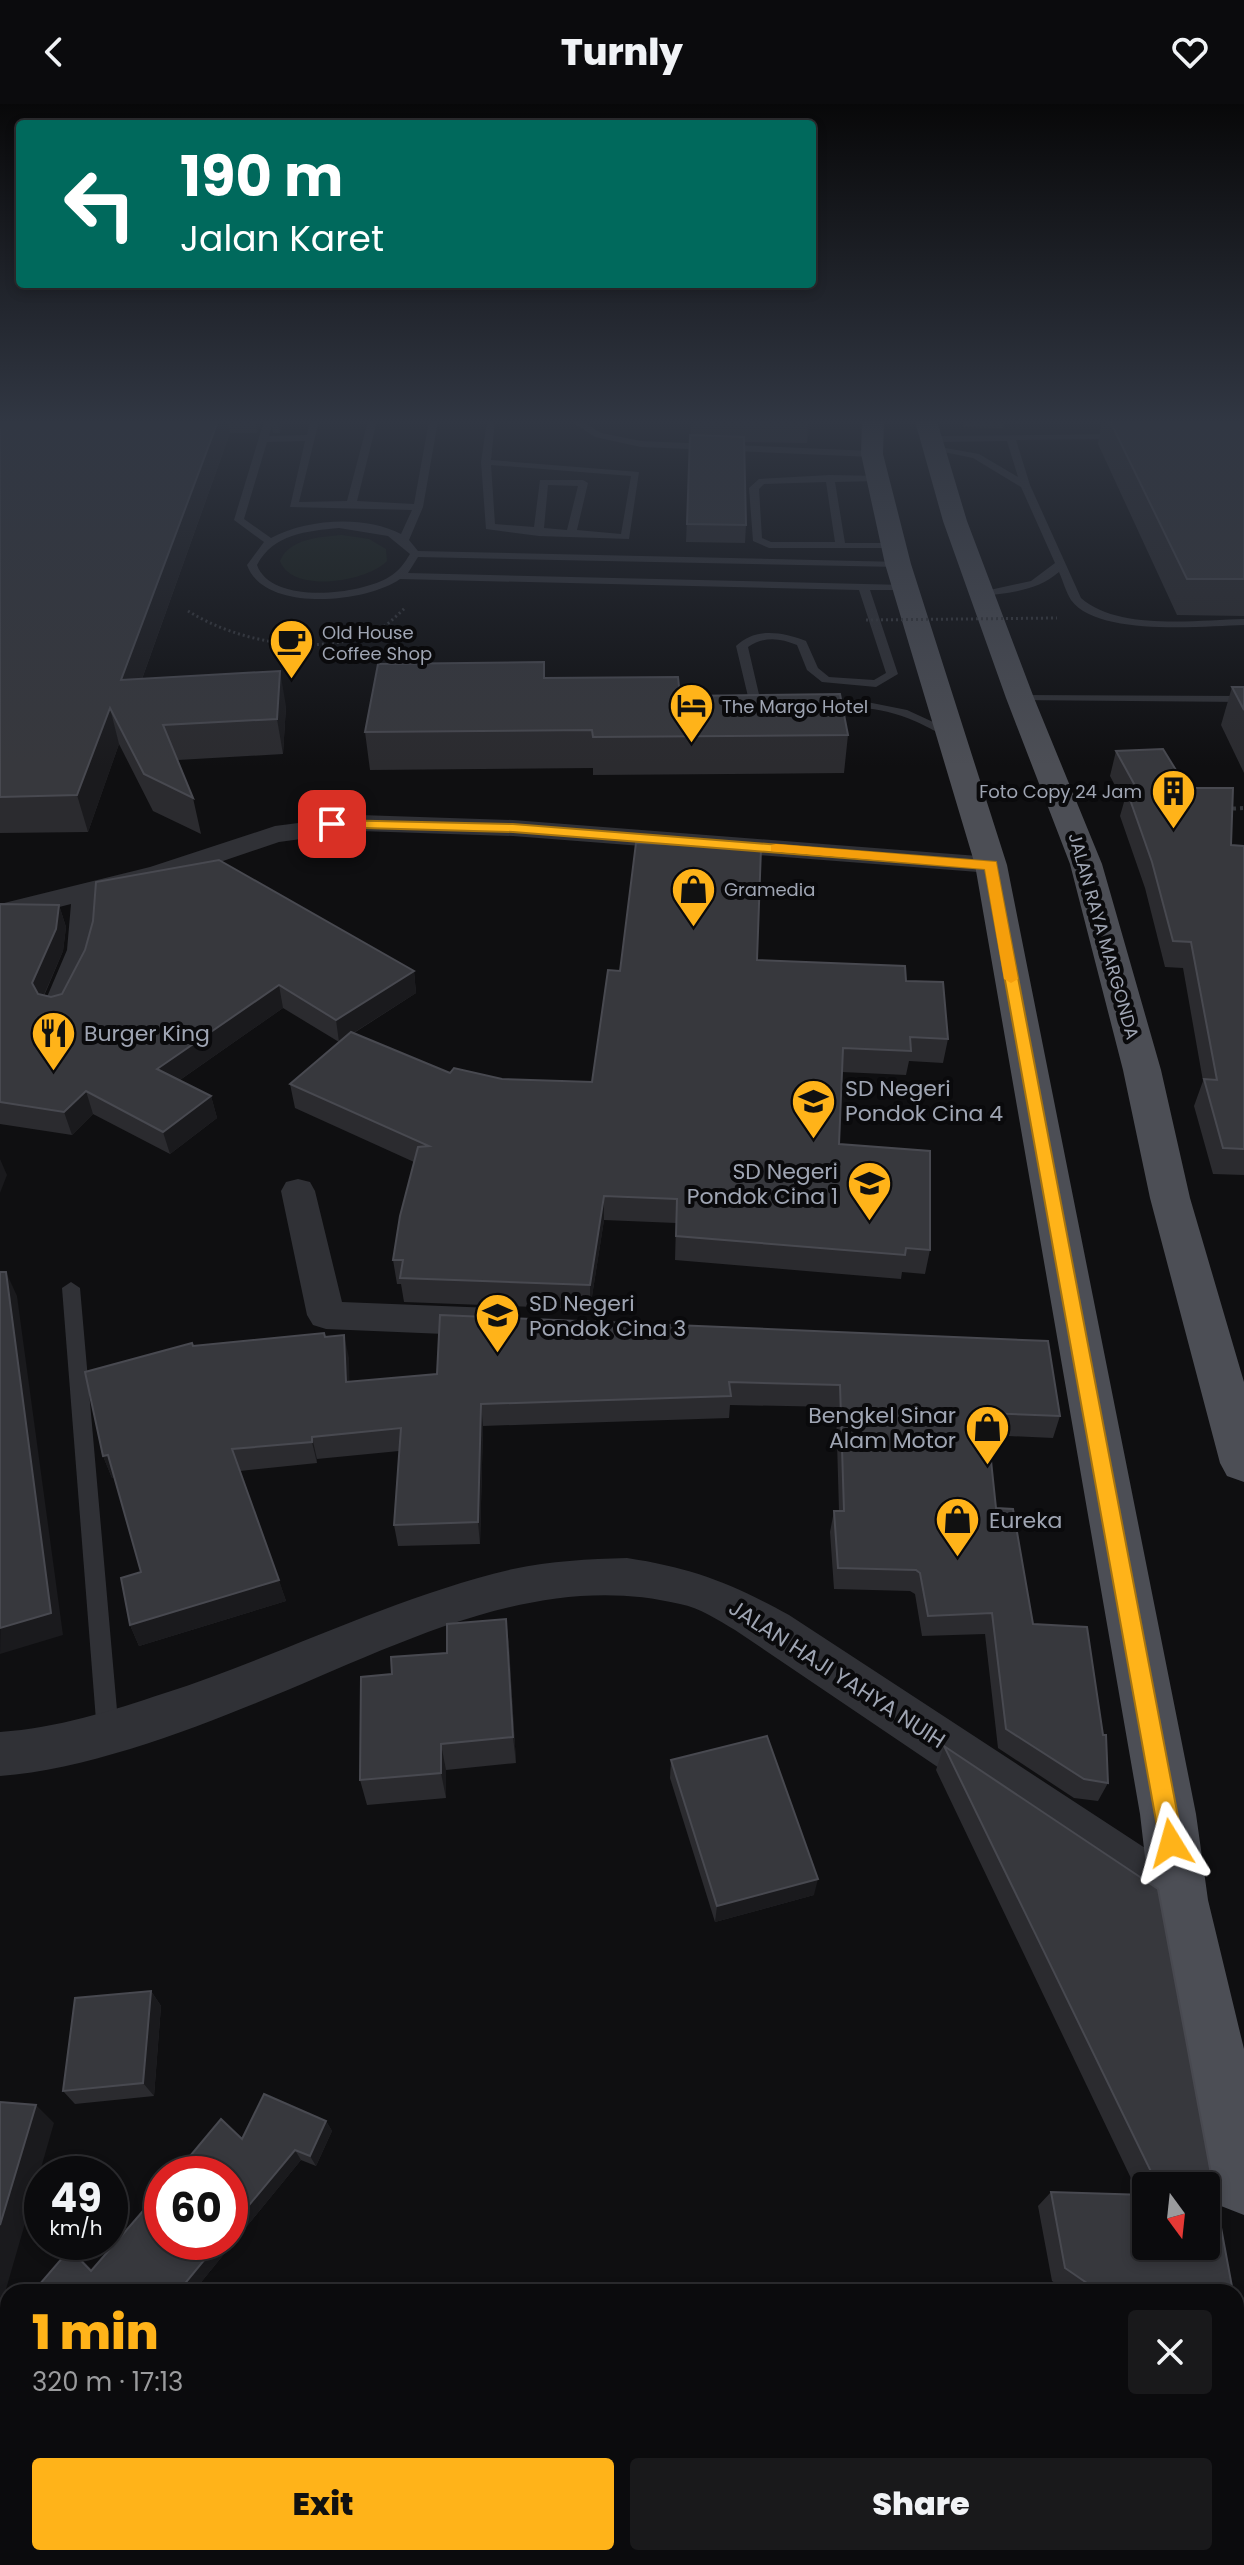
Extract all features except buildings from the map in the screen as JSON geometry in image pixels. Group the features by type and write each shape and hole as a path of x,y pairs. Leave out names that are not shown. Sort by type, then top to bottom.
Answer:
{"main road":[{"path":"883,536 889,587 951,733 991,865 1060,1346 1168,1814 1179,1900 1244,2183"},
{"name":"JALAN RAYA MARGONDA","path":"962,536 1020,698 1086,864 1142,1070 1170,1198 1244,1463"}],"street":[{"path":"0,913 160,873 275,834 332,824 513,828 991,865"},
{"path":"58,1007 78,970 85,945 86,892"},
{"path":"298,1191 326,1315 530,1324"},
{"name":"JALAN HAJI YAHYA NUIH","path":"0,1754 108,1733 237,1690 346,1644 457,1603 538,1583 593,1577 635,1578 678,1584 719,1598 773,1629 1179,1900"}],"lane":[{"path":"261,536 270,542"},
{"path":"289,536 270,542 256,553 252,565 257,577 296,593 353,593 380,586 401,576 413,565 415,554 404,539 394,536"},
{"path":"579,555 584,536"},
{"path":"757,536 757,539 769,545 841,546 889,587 892,674 876,684 851,685 826,680 813,670 802,643 782,635 750,638 742,646 756,705 781,712"},
{"path":"839,536 841,546"},
{"path":"1048,536 1080,606 1101,618 1139,622 1244,622"},
{"path":"415,554 579,555 750,563 889,587"},
{"path":"981,593 1026,587 1051,575 1060,564"},
{"path":"401,576 889,587"},
{"path":"1020,698 1244,699"},
{"path":"805,712 817,711 835,703 866,703 909,713 951,733"},
{"path":"71,1288 108,1733"}],"path":[{"path":"188,611 205,624 293,644 366,636 407,606"},
{"path":"866,620 1057,618"},
{"path":"1212,810 1244,808"}],"shaded area":[{"path":"348,536 369,539 386,549 387,561 364,574 330,581 299,578 287,571 280,561 285,553 298,543 315,538"}],"slow traffic":[{"path":"776,848 991,865 1011,979"}],"place":[{"name":"Old House Coffee Shop","path":"291,681"},
{"name":"The Margo Hotel","path":"691,745"},
{"name":"Foto Copy 24 Jam","path":"1173,830"},
{"name":"Gramedia","path":"693,928"},
{"name":"Burger King","path":"53,1072"},
{"name":"SD Negeri Pondok Cina 4","path":"814,1140"},
{"name":"SD Negeri Pondok Cina 1","path":"869,1223"},
{"name":"SD Negeri Pondok Cina 3","path":"498,1355"},
{"name":"Bengkel Sinar Alam Motor","path":"987,1467"},
{"name":"Eureka","path":"958,1559"}],"route":[{"path":"332,824 513,828 991,865 1171,1843"}]}
